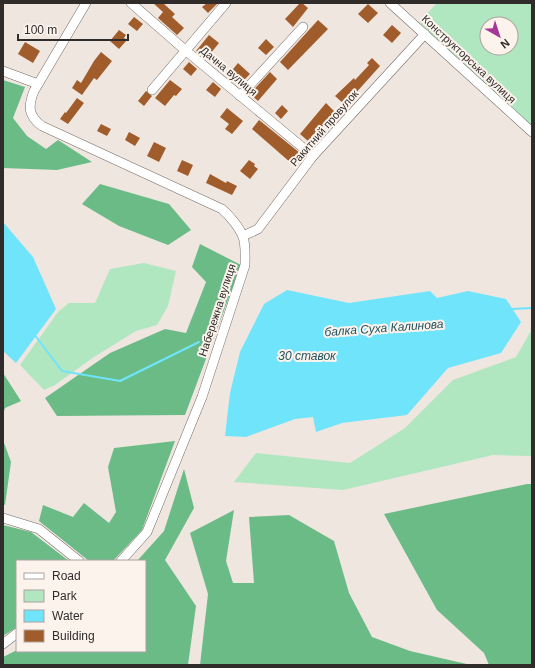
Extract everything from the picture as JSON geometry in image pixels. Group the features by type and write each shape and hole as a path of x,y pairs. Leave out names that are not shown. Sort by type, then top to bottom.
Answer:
{"street":[{"path":"3,71 38,84 86,3"},
{"name":"Дачна вулиця","path":"131,3 185,50 313,156"},
{"path":"152,90 226,3"},
{"name":"Конструкторська вулиця","path":"390,3 532,132"},
{"path":"240,96 303,27"},
{"name":"Ракитний провулок","path":"243,236 258,229 313,156 425,34"},
{"name":"Набережна вулиця","path":"38,84 30,100 29,107 37,122 42,126 216,205 228,214 243,236 245,265 202,397 147,532 122,560"},
{"path":"3,518 39,529 78,560"},
{"path":"3,644 16,634"}],"green space":[{"path":"437,3 532,3 532,129 419,22"},
{"path":"3,80 25,87 13,118 27,136 46,149 58,140 92,162 57,170 3,168"},
{"path":"100,184 169,204 191,230 168,245 119,226 82,204"},
{"path":"200,244 241,265 185,415 57,416 45,398 110,353 165,329 186,333 206,282 192,267"},
{"path":"144,263 176,271 168,306 157,325 136,331 94,357 55,385 44,390 20,365 58,312 69,303 95,303 110,269"},
{"path":"532,329 532,456 493,455 343,490 234,482 256,453 350,463 405,428 453,380 516,357"},
{"path":"3,373 21,401 5,408 3,414"},
{"path":"3,440 11,462 5,505 3,504"},
{"path":"175,441 142,530 114,560 88,560 39,521 43,505 73,517 84,503 109,523 116,512 108,467 114,448"},
{"path":"184,469 194,508 165,560 196,606 188,665 3,665 3,657 16,650 16,652 146,652 146,560 138,560 164,531"},
{"path":"532,484 532,665 489,665 484,653 437,610 384,514"},
{"path":"234,510 226,561 233,583 254,583 249,517 289,515 334,541 349,593 372,637 410,651 471,665 200,665 208,594 190,533"},
{"path":"3,525 31,532 68,560 16,560 16,628 3,636"}],"water":[{"path":"3,222 33,257 56,309 16,363 3,351"},
{"name":"30 ставок","path":"287,290 349,303 430,291 437,298 468,291 506,299 521,322 501,353 448,368 407,415 342,423 316,432 313,417 295,419 246,437 225,436 230,393 240,352 264,304"}],"building":[{"path":"153,3 163,3 175,14 172,17 184,28 177,35 158,18 163,12"},
{"path":"207,3 218,3 208,13 202,7"},
{"path":"300,3 308,8 293,27 285,19"},
{"path":"368,4 378,13 368,23 358,14"},
{"path":"134,17 143,24 137,31 128,24"},
{"path":"318,20 328,29 288,70 280,62"},
{"path":"392,25 401,33 392,43 383,35"},
{"path":"119,30 126,35 124,38 127,40 119,49 110,41"},
{"path":"209,35 219,43 206,59 196,51"},
{"path":"266,39 274,47 266,55 258,48"},
{"path":"25,42 40,51 33,63 18,54"},
{"path":"101,52 112,61 97,80 94,78 82,95 72,88 77,80 81,83"},
{"path":"372,58 380,66 345,105 335,96 354,78 355,80 369,65 367,63"},
{"path":"189,62 197,69 191,76 183,69"},
{"path":"238,63 250,74 240,84 229,74"},
{"path":"270,72 277,79 258,101 250,94"},
{"path":"170,80 182,89 176,96 174,95 165,106 155,98"},
{"path":"213,82 221,89 215,97 206,90"},
{"path":"146,91 152,96 144,106 138,101"},
{"path":"77,98 84,103 68,124 60,119"},
{"path":"326,103 336,113 308,141 300,134"},
{"path":"282,105 288,111 281,119 275,113"},
{"path":"227,108 243,121 232,134 225,129 229,124 220,117"},
{"path":"259,120 300,153 291,163 252,129"},
{"path":"101,124 111,129 107,136 97,131"},
{"path":"129,132 140,138 135,146 125,140"},
{"path":"154,142 166,148 159,162 147,156"},
{"path":"182,160 193,165 188,176 177,171"},
{"path":"249,160 255,164 254,166 258,169 250,179 240,171"},
{"path":"210,174 226,183 227,181 237,186 232,195 206,183"}],"waterway":[{"name":"балка Суха Калинова","path":"511,309 532,308"},
{"name":"балка Суха Калинова","path":"34,334 62,371 120,381 199,342"}]}
